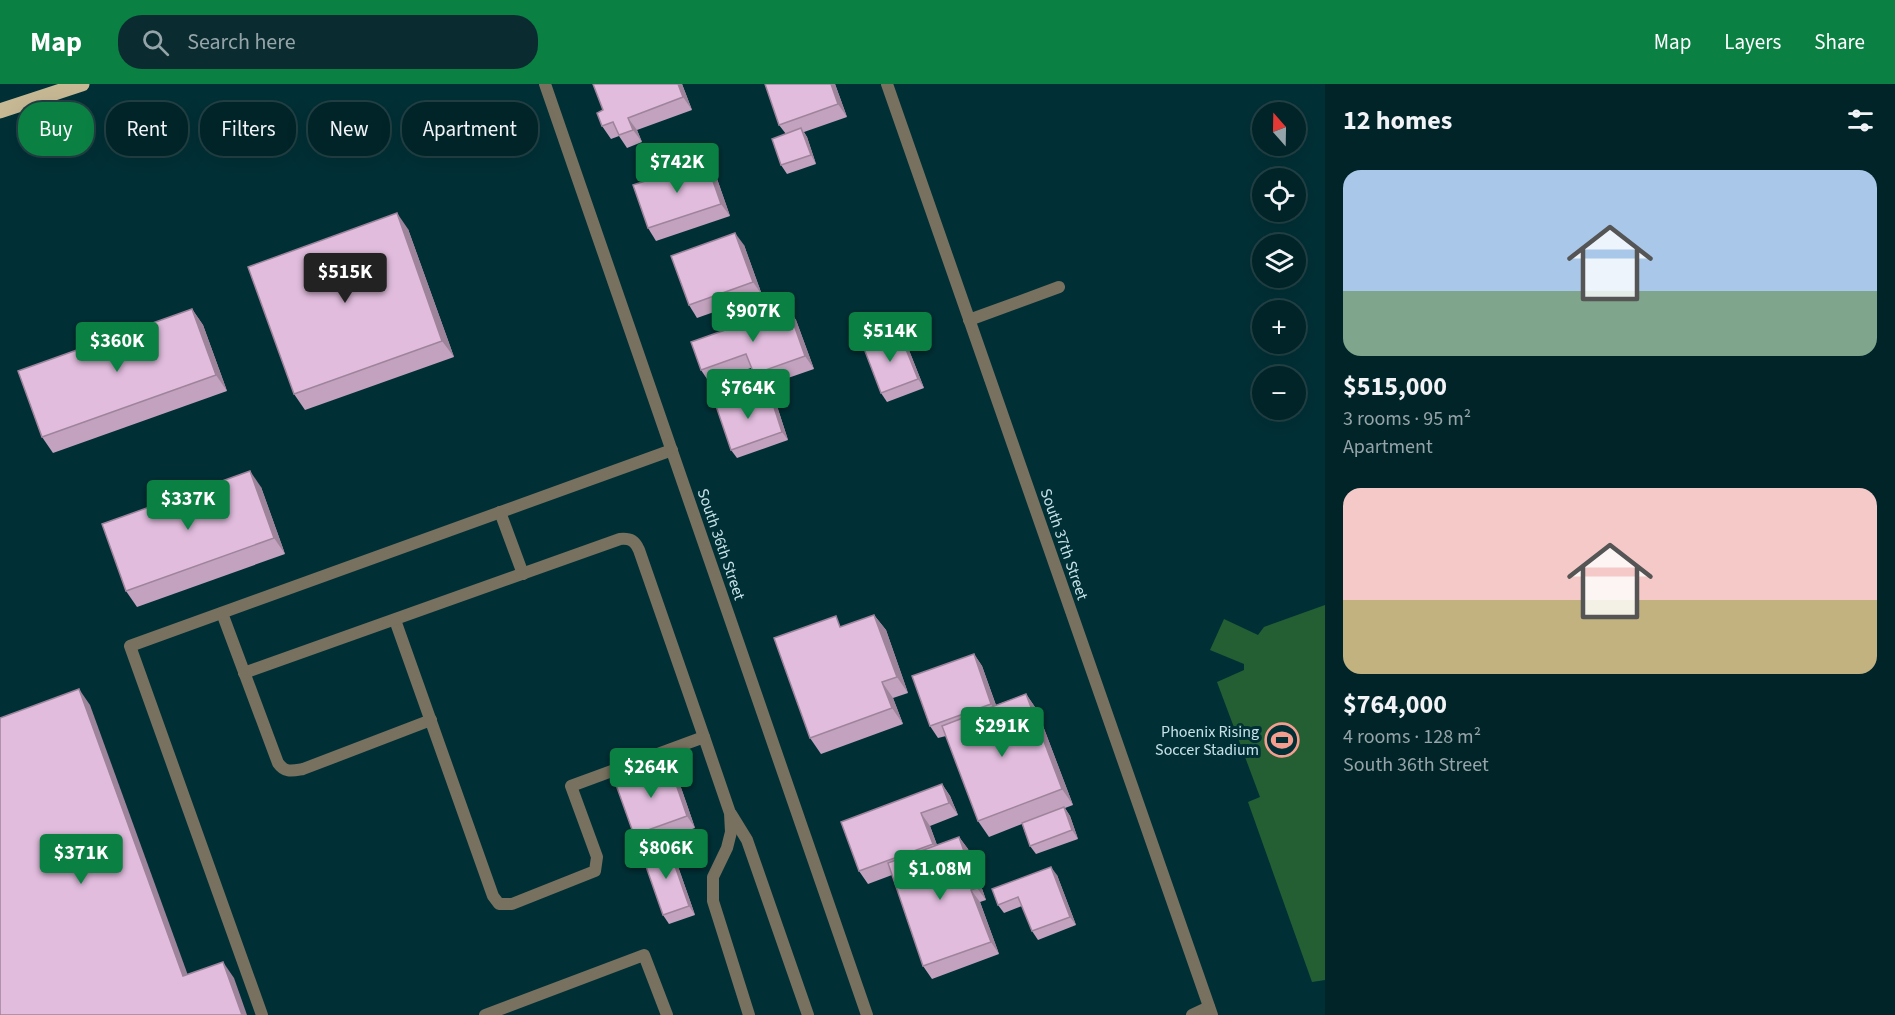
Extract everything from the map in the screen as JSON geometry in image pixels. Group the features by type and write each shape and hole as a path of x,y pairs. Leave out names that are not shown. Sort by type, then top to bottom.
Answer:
{"main road":[{"path":"0,111 82,84"}],"street":[{"name":"South 36th Street","path":"545,84 867,1015"},
{"name":"South 37th Street","path":"887,84 1211,1011"},
{"path":"969,320 1059,287"},
{"path":"262,1015 130,646 672,450"},
{"path":"501,512 523,574"},
{"path":"244,673 620,539 631,539 636,544 730,813 747,840 808,1015"},
{"path":"222,613 278,764 282,769 295,771 431,720"},
{"path":"395,620 493,896 500,904 512,904 590,874 597,867 597,857 572,786 704,736"},
{"path":"730,813 731,832 728,848 713,877 711,891 716,917 749,1015"},
{"path":"485,1015 644,955 667,1015"},
{"path":"1192,1015 1211,1011"}],"green space":[{"name":"Phoenix Rising Soccer Stadium","path":"1325,605 1325,980 1312,982 1248,802 1260,797 1217,682 1244,670 1244,664 1210,650 1224,619 1258,635 1264,627"}],"building":[{"path":"593,84 678,84 683,97 628,118 633,130 619,135 613,122 602,126 597,113 603,110"},
{"path":"765,84 831,84 838,104 779,125"},
{"path":"801,128 811,155 781,165 772,139"},
{"path":"706,161 721,204 648,228 633,185"},
{"path":"397,213 442,341 294,394 248,267"},
{"path":"735,233 753,282 689,305 671,256"},
{"path":"788,308 805,356 754,374 746,354 701,370 691,342"},
{"path":"192,309 216,375 42,437 18,371"},
{"path":"899,332 918,379 881,393 863,346"},
{"path":"750,391 754,403 771,398 782,432 731,450 715,403"},
{"path":"250,471 274,538 126,591 102,524"},
{"path":"874,615 897,677 882,682 892,708 810,738 774,638 836,616 840,627"},
{"path":"974,654 991,704 930,726 912,676"},
{"path":"79,689 183,976 223,962 242,1015 0,1015 0,718"},
{"path":"1026,694 1062,789 978,821 942,726"},
{"path":"669,764 687,816 634,835 615,782"},
{"path":"942,784 949,803 921,813 933,844 859,871 841,822"},
{"path":"1064,807 1072,830 1030,846 1022,823"},
{"path":"959,837 977,888 971,890 991,942 923,966 888,863"},
{"path":"668,846 689,906 663,915 642,855"},
{"path":"1051,867 1070,917 1032,931 1018,897 998,905 992,889"}],"place":[{"name":"Phoenix Rising Soccer Stadium","path":"1282,740"}]}
